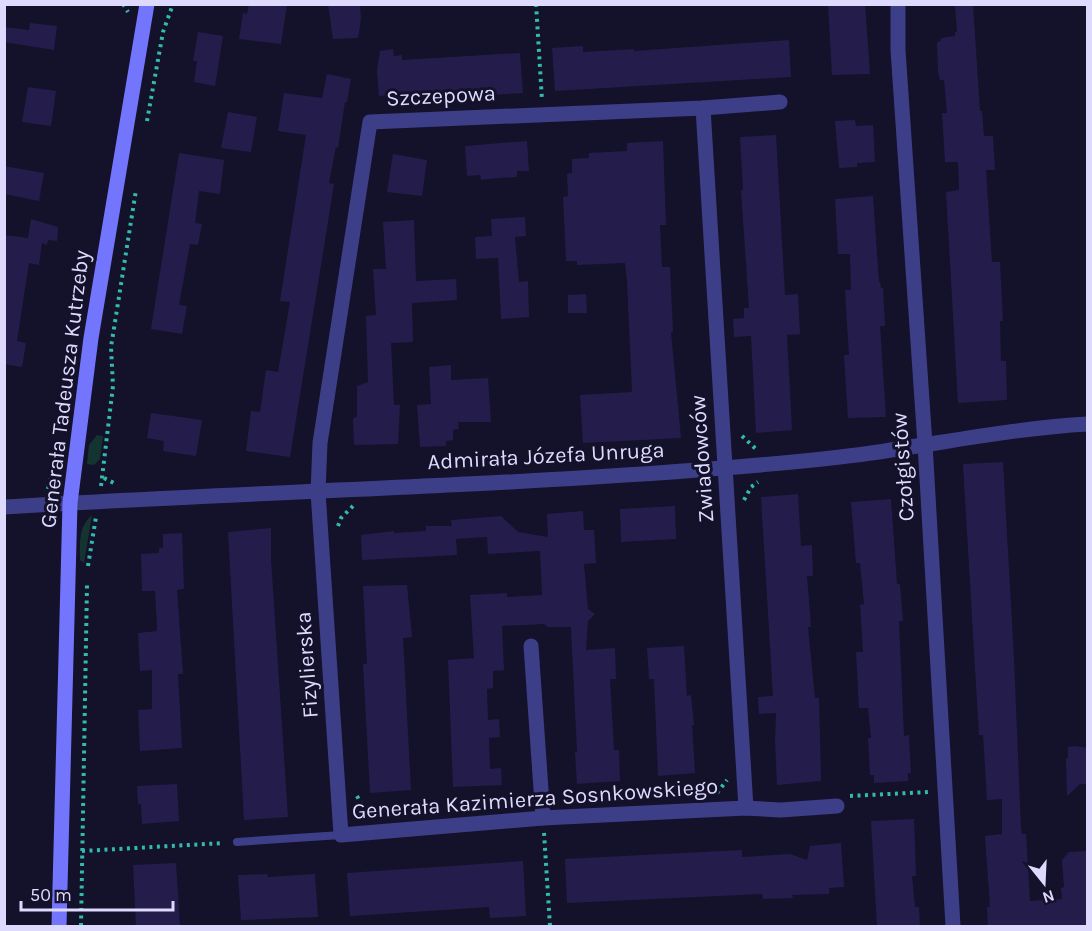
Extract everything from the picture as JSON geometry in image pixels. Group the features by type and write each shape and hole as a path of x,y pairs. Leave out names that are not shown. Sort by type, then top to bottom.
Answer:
{"street":[{"name":"Generała Tadeusza Kutrzeby","path":"59,927 70,503 91,338 147,4"},
{"name":"Czołgistów","path":"898,4 903,122 925,444 953,927"},
{"name":"Szczepowa","path":"318,492 320,443 370,122 703,108 780,102"},
{"name":"Zwiadowców","path":"703,108 746,808"},
{"name":"Admirała Józefa Unruga","path":"4,507 318,492 724,468 871,453 1088,424"},
{"name":"Fizylierska","path":"318,492 341,835"},
{"path":"531,646 543,818"},
{"name":"Generała Kazimierza Sosnkowskiego","path":"341,835 543,818 746,808 781,810 839,801"}],"lane":[{"name":"Generała Kazimierza Sosnkowskiego","path":"237,842 341,835"}],"path":[{"path":"123,4 128,11"},
{"path":"146,127 163,32 173,4"},
{"path":"536,4 543,114"},
{"path":"100,490 113,386 111,347 136,189"},
{"path":"740,433 748,443 764,451"},
{"path":"81,927 88,564 97,511"},
{"path":"839,801 944,791"},
{"path":"543,818 550,927"},
{"path":"82,850 237,842"}],"green space":[{"path":"97,435 103,436 100,459 94,465 87,464 89,445"},
{"path":"92,515 84,563 80,560 82,530"}],"building":[{"path":"249,4 287,4 281,44 239,39 243,13 247,14"},
{"path":"328,4 360,4 361,19 358,38 333,39"},
{"path":"828,4 865,4 870,74 832,75"},
{"path":"955,4 973,4 980,111 982,111 984,136 993,136 995,170 986,170 992,262 1000,262 1003,321 1000,321 1001,361 1006,361 1007,400 958,403 946,192 959,190 958,162 945,162 942,113 947,113 944,80 940,80 938,71 937,42 941,41 941,38 955,36 957,32"},
{"path":"30,23 57,26 54,50 4,42 4,27 29,30"},
{"path":"198,32 223,36 215,86 194,82 197,61 193,61"},
{"path":"789,40 791,77 555,91 552,48 583,46 583,52 634,49 634,51"},
{"path":"393,49 394,56 402,55 402,60 520,53 523,93 471,96 470,89 379,96 377,70 380,51"},
{"path":"327,74 351,79 329,183 334,184 290,457 246,451 251,411 260,412 266,370 278,372 290,302 280,301 306,135 278,131 284,93 322,98"},
{"path":"28,87 56,91 51,126 22,122"},
{"path":"228,112 257,117 251,152 221,148"},
{"path":"855,120 856,126 873,125 875,162 857,163 857,167 839,168 835,121"},
{"path":"776,135 785,295 798,294 800,334 787,335 792,430 756,433 751,336 734,337 733,319 744,318 744,308 749,308 740,137"},
{"path":"527,141 529,171 517,171 517,177 481,180 480,175 467,176 465,146"},
{"path":"663,141 666,225 660,225 662,267 670,267 673,332 671,332 681,438 583,443 580,395 632,392 627,281 625,263 577,265 577,261 566,261 563,197 568,196 567,174 572,173 572,159 589,158 589,153 627,151 627,143"},
{"path":"179,153 224,160 220,194 199,191 195,223 202,224 198,245 190,244 179,305 187,306 182,334 151,329"},
{"path":"393,154 427,160 422,196 387,192"},
{"path":"4,166 44,173 39,201 4,194"},
{"path":"873,196 879,282 883,288 885,326 880,326 886,417 848,418 844,355 849,355 845,290 851,290 850,254 838,254 835,199"},
{"path":"525,217 526,236 515,237 519,282 528,281 529,317 501,319 498,258 476,259 475,237 492,236 491,219"},
{"path":"31,219 58,227 57,241 48,240 47,245 42,243 39,265 29,263 17,341 26,343 22,367 4,364 4,235 28,238"},
{"path":"414,220 416,281 456,279 457,300 412,303 413,342 391,343 394,405 400,405 398,444 354,445 353,418 357,417 357,386 368,382 366,316 376,315 373,269 386,269 383,222"},
{"path":"586,294 587,313 568,313 568,295"},
{"path":"451,365 451,380 488,378 491,422 458,422 459,429 453,430 453,440 446,441 446,446 420,447 417,405 431,404 429,367"},
{"path":"151,413 202,420 196,456 163,451 164,441 147,438"},
{"path":"1003,462 1021,828 1022,834 1026,834 1030,901 1062,899 1061,888 1064,887 1062,860 1069,852 1086,851 1088,927 988,927 987,907 990,907 985,836 1002,834 1002,799 987,800 983,735 979,735 963,464"},
{"path":"798,494 801,546 812,545 813,576 807,576 811,627 808,627 815,698 819,698 821,781 777,785 776,713 759,714 758,697 773,696 761,497"},
{"path":"891,499 897,584 900,584 903,621 899,621 904,736 909,735 911,773 908,773 908,781 874,783 874,775 870,775 868,738 871,738 868,708 859,708 856,652 863,652 860,605 864,604 860,563 856,563 851,502"},
{"path":"675,506 676,539 621,542 620,509"},
{"path":"583,511 584,530 594,530 596,563 584,564 588,609 595,614 588,621 586,650 615,648 616,679 610,679 614,750 619,750 620,781 577,784 571,627 548,627 544,624 502,626 504,670 493,671 493,688 487,689 488,720 499,719 500,737 489,738 490,769 501,768 502,785 453,787 448,660 474,658 470,595 507,593 507,597 542,595 540,551 488,554 487,537 456,539 457,555 362,560 361,535 394,531 394,533 426,531 426,526 452,526 451,520 501,516 518,532 548,537 547,514"},
{"path":"271,528 271,559 288,817 244,820 228,532"},
{"path":"182,533 184,589 177,590 183,674 178,674 182,748 140,751 138,710 152,709 152,670 140,671 138,633 157,631 155,591 142,591 141,554 159,553 159,548 163,548 163,534"},
{"path":"407,585 412,637 403,638 411,790 370,793 363,664 367,664 363,586"},
{"path":"684,646 687,696 691,695 694,725 692,725 695,773 658,776 654,679 649,679 647,648"},
{"path":"1068,747 1088,748 1088,784 1080,784 1067,796 1066,758 1068,758"},
{"path":"177,784 179,821 142,824 137,786"},
{"path":"914,819 916,876 912,876 915,907 919,907 920,927 877,927 871,821"},
{"path":"841,843 844,887 829,888 829,894 792,895 793,898 763,899 762,894 567,903 565,859 742,850 742,857 790,854 807,860 810,846"},
{"path":"523,861 526,916 490,918 489,907 350,916 347,873"},
{"path":"176,863 180,927 136,927 133,865"},
{"path":"267,874 268,877 315,874 318,917 241,920 238,875"}]}
